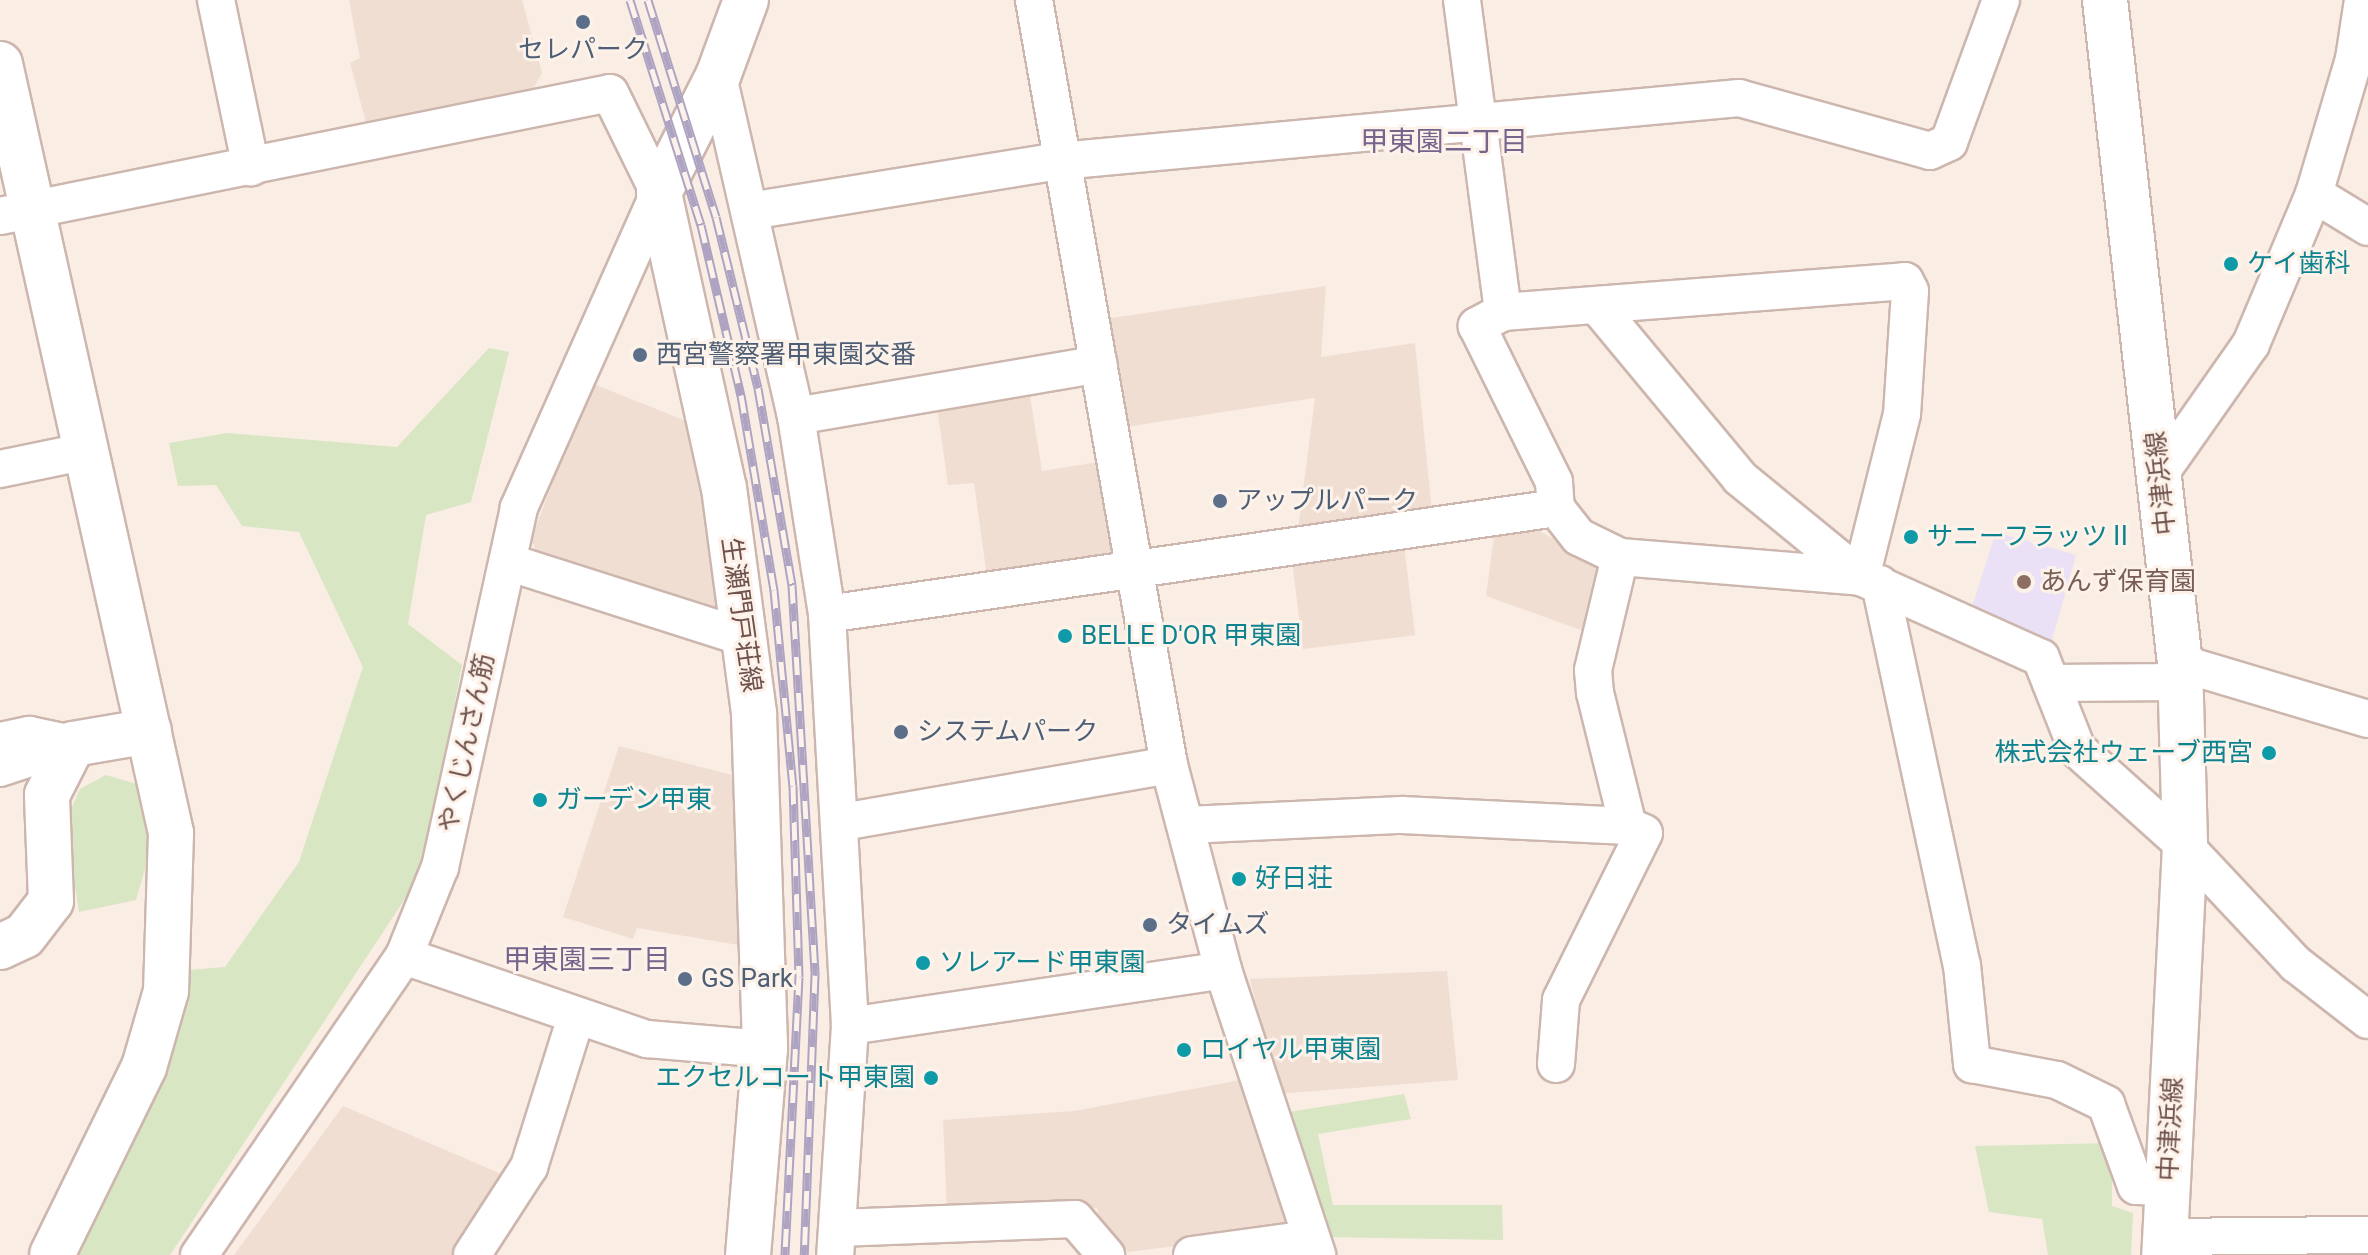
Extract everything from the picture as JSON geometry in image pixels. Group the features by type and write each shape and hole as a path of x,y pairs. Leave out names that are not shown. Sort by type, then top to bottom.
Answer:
{"street":[{"path":"216,0 251,167"},
{"path":"659,193 718,76 746,0"},
{"path":"1034,0 1169,765 1223,970 1314,1247 1192,1255"},
{"path":"1462,0 1503,312"},
{"path":"750,211 1060,161 1739,98 1930,151 1949,142 2001,0"},
{"name":"中津浜線","path":"2105,0 2161,472 2180,672 2185,846 2165,1246"},
{"path":"2161,472 2251,344 2314,194 2361,56 2363,0"},
{"path":"0,64 16,212 82,452 171,833 166,991 144,1067 52,1255"},
{"path":"718,76 796,416 827,614 843,822 850,1026 836,1241 1075,1219 1106,1255"},
{"path":"16,212 610,93 659,193"},
{"name":"やくじんさん筋","path":"199,1255 404,956 440,867 519,508 659,193"},
{"name":"生瀬門戸荘線","path":"659,193 724,488 746,638 763,831 765,1049 748,1255"},
{"path":"2314,194 2368,227"},
{"path":"1870,580 1620,557 1579,537 1556,508 1554,482 1477,326 1503,312 1599,308 1905,281 1910,291 1902,414 1870,580 1962,965 1972,1064 2057,1080 2106,1104 2136,1186 2168,1187"},
{"path":"1599,308 1740,478 1870,580 2041,658 2077,749 2185,846 2296,964 2368,1020"},
{"path":"796,416 1099,364"},
{"path":"0,469 82,452"},
{"path":"827,614 1134,566 1556,508"},
{"path":"1620,557 1593,670 1628,826"},
{"path":"508,562 746,638"},
{"path":"2051,683 2180,672 2368,719"},
{"path":"0,768 73,744 149,731"},
{"path":"0,741 29,735 73,744"},
{"path":"0,947 24,936 51,901 47,795 73,744"},
{"path":"843,822 1169,765"},
{"path":"1187,825 1402,815 1628,826 1644,833 1561,1000 1556,1064"},
{"path":"404,956 647,1039 765,1049"},
{"path":"850,1026 1223,970"},
{"path":"472,1255 529,1167 576,1017"},
{"path":"2165,1246 2368,1235"}],"shaded area":[{"path":"349,0 522,0 542,73 532,91 367,126 350,63 360,58"},
{"path":"1326,286 1321,357 1415,343 1432,512 1298,529 1315,398 1125,427 1105,319"},
{"path":"591,383 694,424 724,603 709,615 539,559 531,539"},
{"path":"1028,384 1042,471 1099,462 1116,555 987,577 974,483 948,485 936,400"},
{"path":"1530,526 1608,568 1595,635 1486,596 1495,529"},
{"name":"あんず保育園","path":"1996,532 2076,555 2050,647 1971,610"},
{"path":"1403,537 1415,635 1303,649 1291,551"},
{"path":"619,746 744,778 750,947 637,928 633,939 563,917"},
{"path":"1447,971 1458,1080 1276,1094 1250,979"},
{"path":"1246,1079 1288,1232 1128,1252 1100,1223 1097,1208 947,1213 943,1120 1074,1111"},
{"path":"343,1106 506,1176 455,1255 234,1255"}],"green space":[{"path":"489,348 509,352 471,502 426,515 408,624 462,665 422,873 170,1255 65,1255 130,1123 189,970 225,967 299,862 363,667 299,532 242,526 216,485 178,486 169,443 227,433 397,447"},
{"path":"106,775 140,785 149,855 136,900 79,912 65,822 80,789"},
{"path":"1404,1094 1411,1119 1318,1134 1333,1205 1502,1205 1503,1240 1323,1237 1282,1113"},
{"path":"2112,1143 2112,1206 2133,1213 2131,1255 2048,1255 2042,1219 1989,1212 1975,1146"}],"railway":[{"path":"630,0 701,225 741,395 774,590 793,786 799,977 785,1255"},
{"path":"648,0 716,217 758,388 792,585 815,975 804,1255"}],"place":[{"name":"セレパーク","path":"583,22"},
{"name":"ケイ歯科","path":"2231,264"},
{"name":"西宮警察署甲東園交番","path":"640,355"},
{"name":"アップルパーク","path":"1220,501"},
{"name":"サニーフラッツⅡ","path":"1911,537"},
{"name":"あんず保育園","path":"2024,582"},
{"name":"BELLE D'OR 甲東園","path":"1065,636"},
{"name":"システムパーク","path":"901,732"},
{"name":"株式会社ウェーブ西宮","path":"2269,753"},
{"name":"ガーデン甲東","path":"540,800"},
{"name":"好日荘","path":"1239,879"},
{"name":"タイムズ","path":"1150,925"},
{"name":"ソレアード甲東園","path":"923,963"},
{"name":"GS Park","path":"685,979"},
{"name":"ロイヤル甲東園","path":"1184,1050"},
{"name":"エクセルコート甲東園","path":"931,1078"}],"district":[{"name":"甲東園二丁目","path":"1444,142"},
{"name":"甲東園三丁目","path":"587,960"}]}
